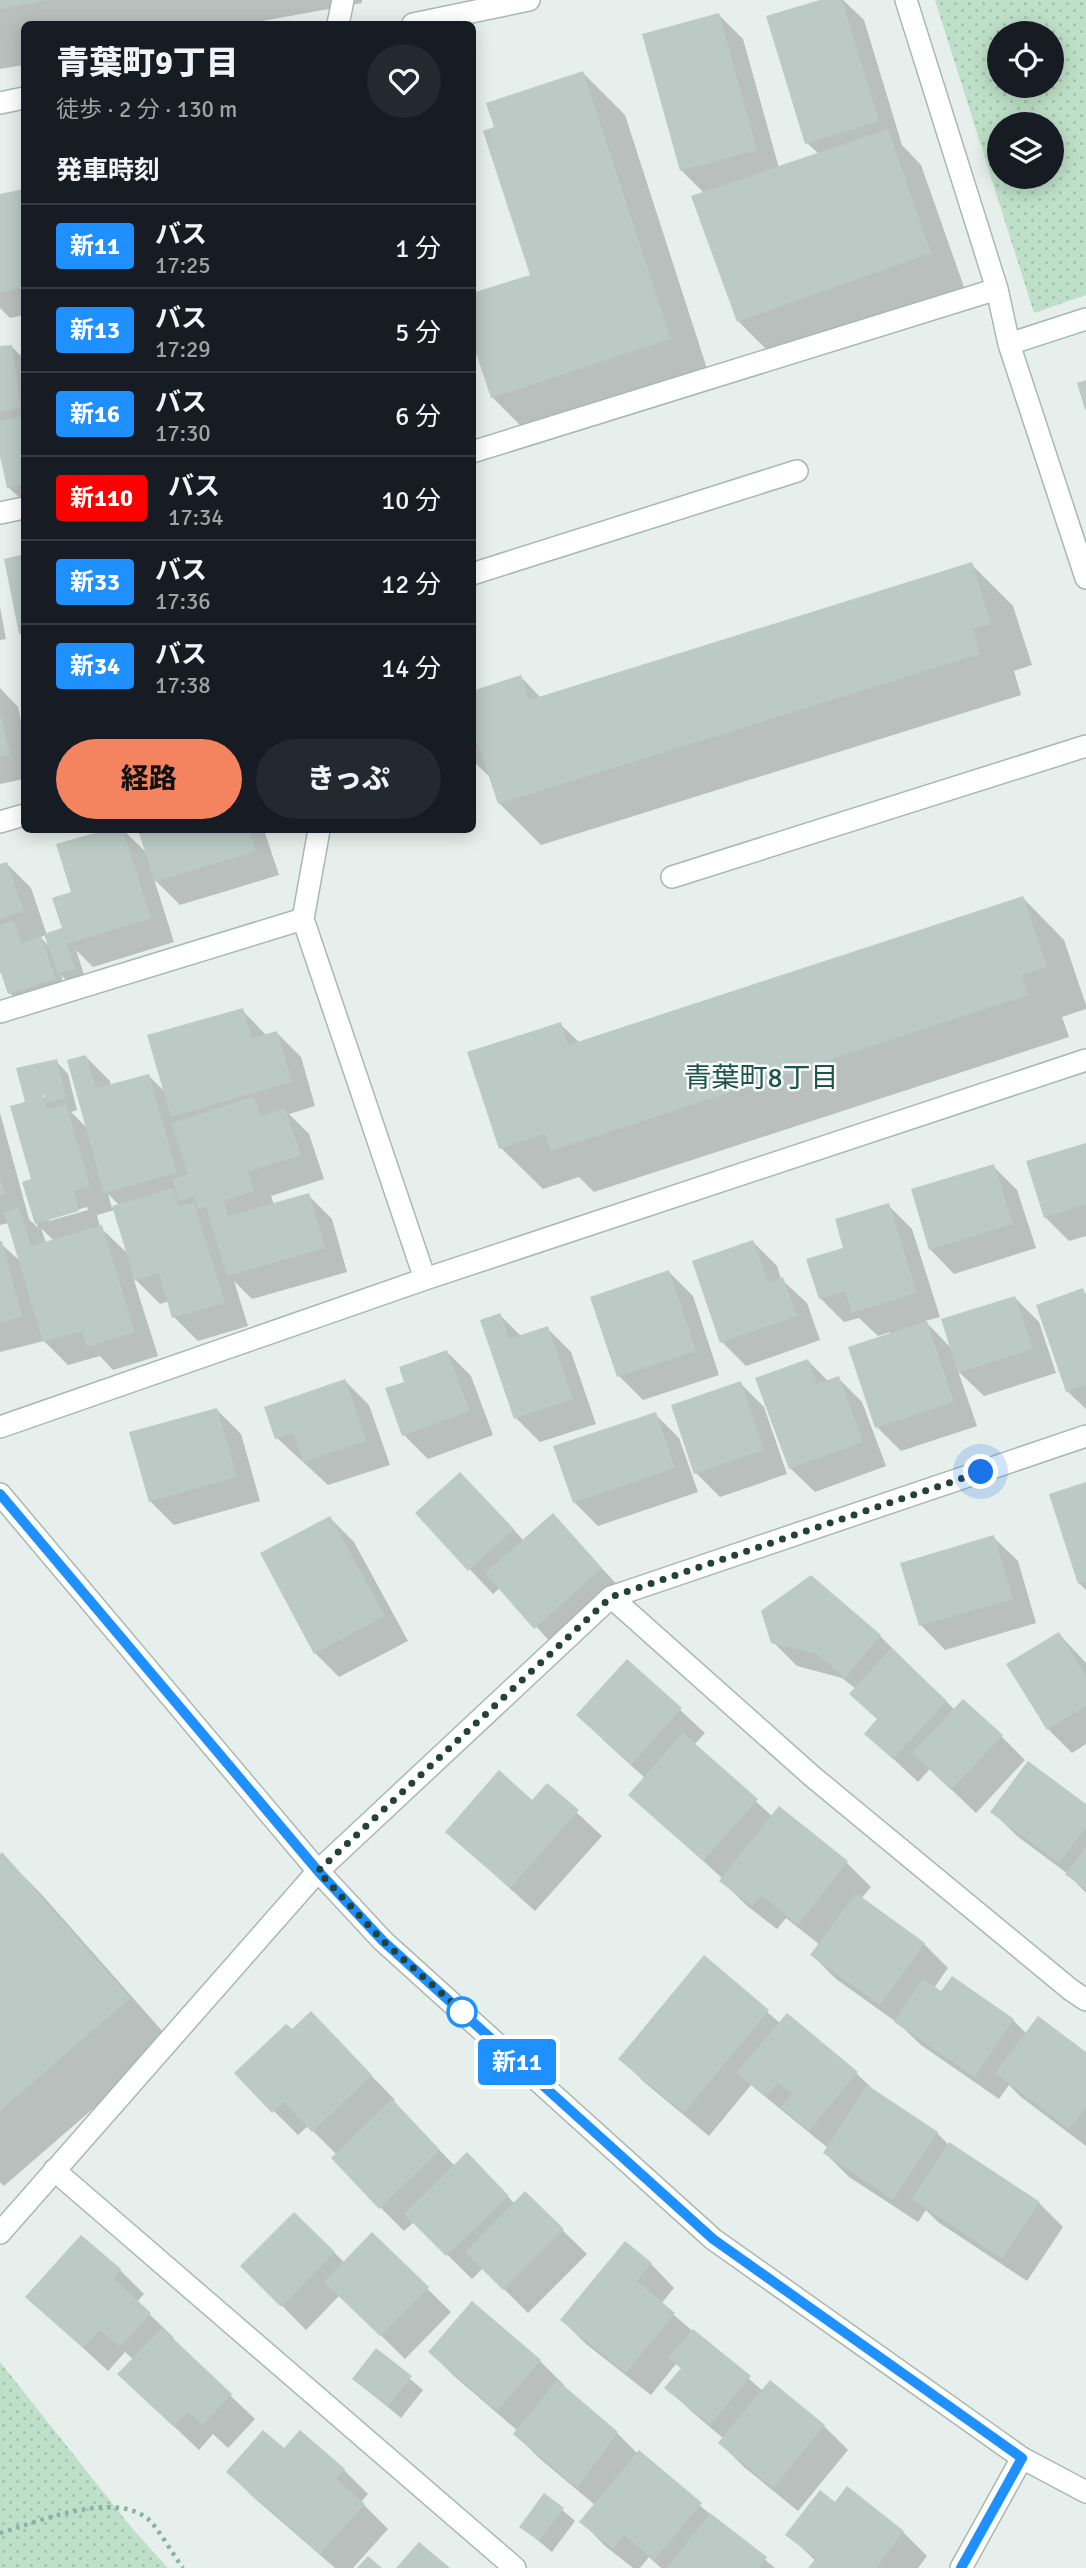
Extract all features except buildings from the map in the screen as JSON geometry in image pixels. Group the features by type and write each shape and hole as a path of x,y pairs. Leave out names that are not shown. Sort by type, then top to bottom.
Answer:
{"street":[{"path":"339,21 343,0"},
{"path":"426,21 433,0"},
{"path":"434,21 528,0"},
{"path":"906,0 997,289 1009,344 1086,578"},
{"path":"0,103 21,99"},
{"path":"476,451 997,289"},
{"path":"1009,344 1086,319"},
{"path":"476,573 797,471"},
{"path":"0,513 21,509"},
{"path":"672,877 1086,746"},
{"path":"0,822 21,816"},
{"path":"318,833 303,919 425,1279"},
{"path":"0,1012 303,919"},
{"path":"0,1427 425,1279 1086,1060"},
{"path":"0,2233 318,1871 611,1597 1086,1436"},
{"path":"0,1494 318,1871 383,1941 713,2239 1022,2458 1086,2492"},
{"path":"611,1597 813,1777 1086,2000"},
{"path":"54,2170 515,2568"},
{"path":"961,2568 1022,2458"}],"path":[{"path":"0,2533 88,2508 118,2507 147,2519 183,2568"}],"green space":[{"path":"935,0 1086,0 1086,295 1034,313 995,189 1064,189 1064,112 987,112 987,164"},
{"path":"0,2362 131,2527 168,2568 0,2568"}],"bus line":[{"name":"新11","path":"0,1494 318,1871 383,1941 713,2239 1022,2458 961,2568"}],"district":[{"name":"青葉町8丁目","path":"761,1078"}],"route":[{"path":"462,2012 466,2015 383,1941 318,1871 611,1597 981,1472"}]}
